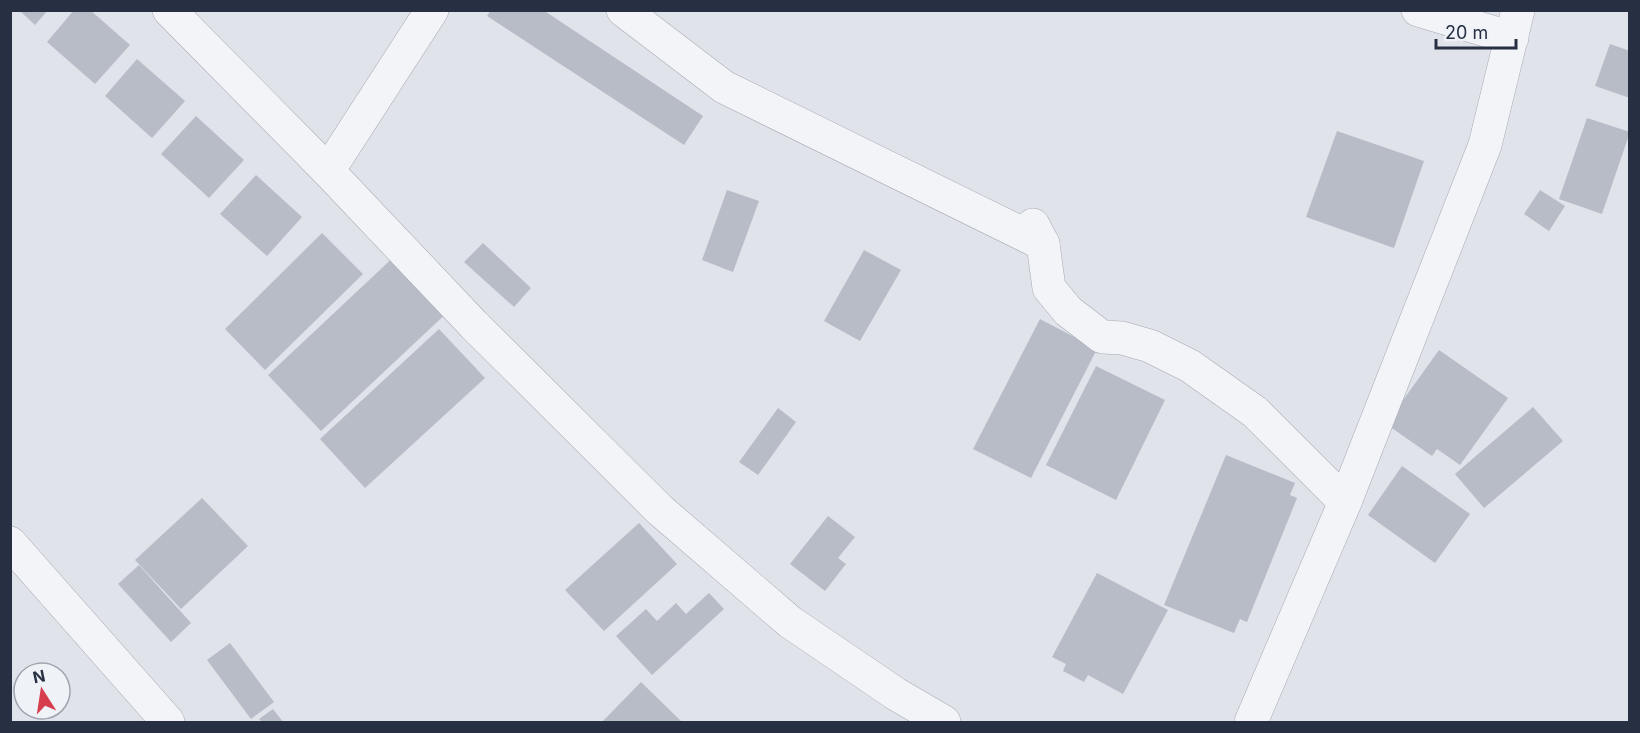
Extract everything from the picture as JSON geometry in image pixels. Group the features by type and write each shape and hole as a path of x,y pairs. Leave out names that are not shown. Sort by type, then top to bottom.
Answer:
{"street":[{"path":"169,10 328,171 474,325 660,510 790,622 896,694 944,723"},
{"path":"328,171 432,10"},
{"path":"623,10 724,87 1043,244"},
{"path":"1251,723 1345,502 1485,145 1515,24 1418,10"},
{"path":"1027,213 1043,244 1049,288 1068,311 1102,337 1122,338 1150,346 1190,366 1255,412 1345,502"},
{"path":"10,543 168,723"}],"building":[{"path":"19,10 48,10 35,25"},
{"path":"74,10 90,10 130,45 95,84 47,42"},
{"path":"491,10 543,10 703,116 684,145 487,16"},
{"path":"1610,44 1630,51 1630,98 1595,86"},
{"path":"137,59 185,101 152,138 105,96"},
{"path":"196,116 244,160 209,198 161,154"},
{"path":"1587,118 1630,132 1602,214 1559,199"},
{"path":"1337,131 1424,161 1394,248 1306,217"},
{"path":"256,175 302,217 267,256 220,214"},
{"path":"727,190 759,201 733,272 702,260"},
{"path":"1540,190 1565,206 1549,231 1524,214"},
{"path":"322,233 363,274 265,370 225,329"},
{"path":"483,243 531,288 514,307 464,262"},
{"path":"864,250 901,270 860,341 824,321"},
{"path":"399,252 452,308 321,431 268,375"},
{"path":"1040,319 1097,349 1031,478 973,449"},
{"path":"439,329 485,378 365,488 320,439"},
{"path":"1439,350 1508,398 1460,465 1437,449 1432,456 1386,424"},
{"path":"1096,366 1165,400 1116,500 1046,465"},
{"path":"1533,407 1563,441 1484,508 1455,474"},
{"path":"778,408 796,422 758,475 739,462"},
{"path":"1226,455 1295,483 1290,495 1297,498 1247,622 1240,619 1234,633 1164,605"},
{"path":"1402,466 1470,514 1435,563 1368,515"},
{"path":"202,498 248,546 181,609 135,560"},
{"path":"828,516 855,537 838,558 846,564 825,591 790,564"},
{"path":"639,523 677,564 604,631 565,590"},
{"path":"139,565 191,623 171,642 118,584"},
{"path":"1097,573 1168,610 1123,694 1088,675 1084,682 1063,671 1066,664 1052,657"},
{"path":"709,593 724,609 652,675 616,636 646,609 657,621 676,603 686,614"},
{"path":"230,643 274,702 251,719 207,660"},
{"path":"641,682 682,722 602,722"},
{"path":"273,709 283,722 262,722 259,719"}]}
